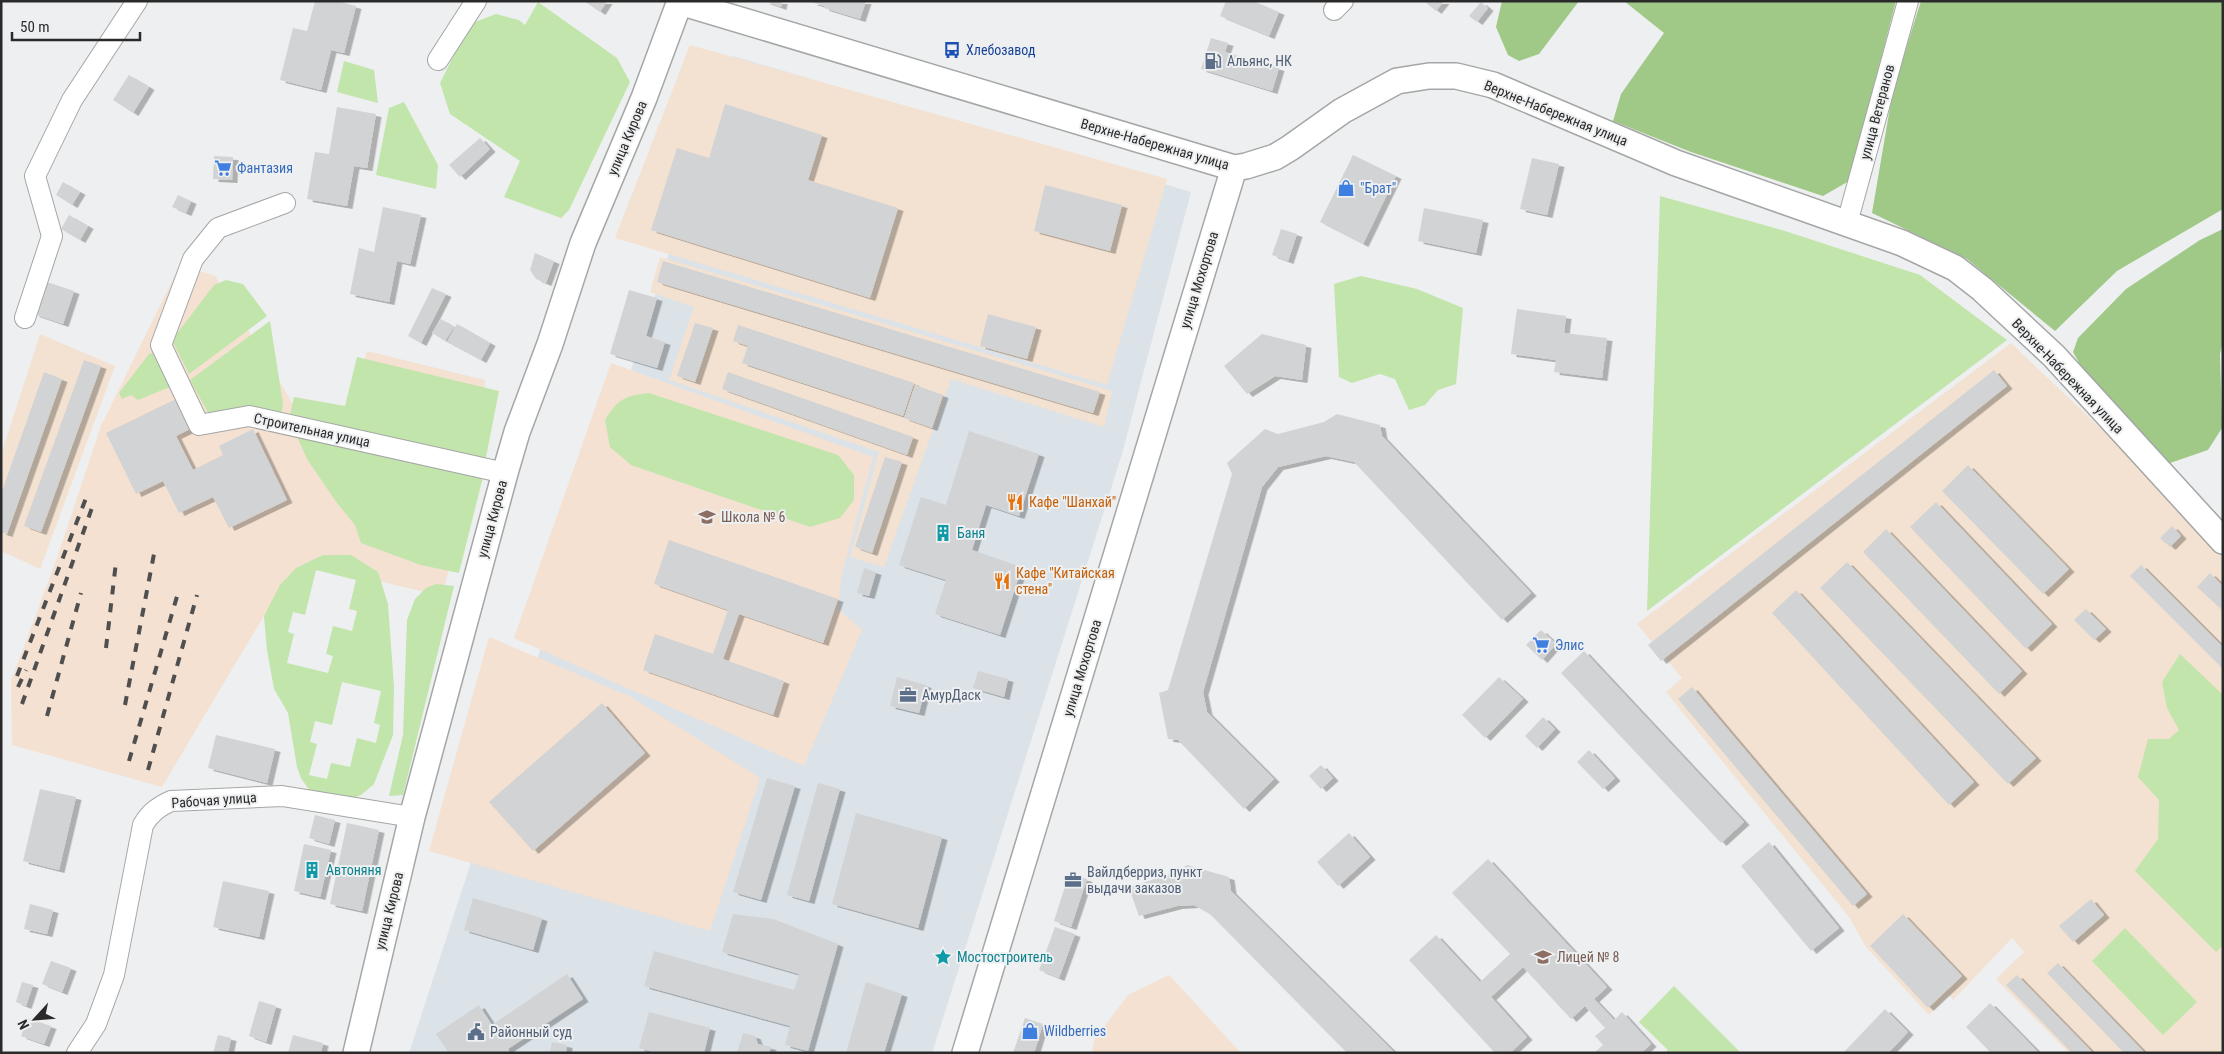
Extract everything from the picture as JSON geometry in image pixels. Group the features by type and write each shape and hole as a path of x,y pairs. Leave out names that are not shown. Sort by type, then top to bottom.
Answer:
{"street":[{"path":"25,318 52,236 34,176 72,100 136,1"},
{"path":"438,60 476,1"},
{"name":"улица Ветеранов","path":"1847,224 1908,1"},
{"name":"Верхне-Набережная улица","path":"680,2 1234,168 1275,157 1342,111 1398,81 1428,76 1456,76 1493,85 1676,163 1902,243 1955,268 1982,289 2054,356 2223,541"},
{"name":"улица Кирова","path":"356,1053 381,940 412,817 517,432 550,344 583,243 644,98 680,2"},
{"name":"улица Мохортова","path":"965,1053 1234,168"},
{"name":"Строительная улица","path":"285,203 218,228 193,259 161,345 199,425 249,416 505,473"},
{"name":"Рабочая улица","path":"77,1053 96,1024 114,975 143,826 148,817 159,806 171,801 282,796 412,817"}],"shaded area":[{"path":"690,45 1167,179 1107,385 615,238"},
{"path":"733,56 1191,192 1122,454 932,1053 409,1053"},
{"path":"660,257 1112,391 1104,427 951,379 884,567 850,557 879,452 669,380 694,307 650,292"},
{"path":"180,265 215,276 293,404 350,414 367,351 485,380 477,457 442,596 310,565 287,577 162,787 12,745 11,681 57,558 101,426"},
{"path":"40,334 115,366 40,569 1,551 1,455"},
{"path":"2011,343 2223,545 2223,1053 2069,1053 1996,979 2024,952 2012,938 1953,1000 1949,995 1929,1015 1866,947 1849,917 1666,692 1682,678 1637,624"},
{"name":"Школа № 6","path":"611,363 873,457 841,578 838,609 862,630 804,766 514,638"},
{"path":"489,637 629,696 760,778 710,931 429,851"},
{"path":"1169,975 1241,1053 1092,1053 1094,1040 1128,995"}],"green space":[{"path":"1502,1 1579,1 1539,54 1519,61 1508,55 1496,27"},
{"path":"1624,1 1896,1 1849,181 1823,196 1691,152 1613,121 1621,94 1664,33"},
{"path":"1921,1 2223,1 2223,209 2117,271 2055,331 1967,259 1872,213 1893,90"},
{"path":"538,2 617,58 630,82 569,210 561,218 504,197 520,161 450,114 440,83 460,43 475,22 496,14 519,20 525,25"},
{"path":"344,61 374,70 378,103 337,92"},
{"path":"404,102 438,165 436,189 376,175 389,108"},
{"path":"1660,196 1782,230 1920,275 2007,340 1647,611"},
{"path":"2223,229 2223,340 2220,354 2222,428 2208,450 2170,463 2082,368 2073,352 2078,338 2126,289 2200,240"},
{"path":"1361,276 1417,289 1463,308 1456,384 1438,390 1425,405 1409,410 1395,379 1380,374 1352,383 1339,377 1334,284"},
{"path":"226,280 243,284 267,316 189,374 172,340 214,285"},
{"path":"270,321 283,404 281,416 211,418 190,380"},
{"path":"158,351 177,384 138,400 131,395 122,399 119,393 149,354"},
{"path":"357,357 499,391 485,462 289,420 294,397 345,406"},
{"path":"649,393 838,455 854,475 854,500 840,518 810,527 631,465 610,447 605,420 614,407 622,400"},
{"path":"296,434 483,477 459,573 421,565 361,543 355,525 337,503 307,459"},
{"path":"323,555 351,555 378,572 388,604 394,687 393,735 374,784 361,795 350,799 312,794 301,778 297,767 288,713 274,689 267,650 264,616 280,585 296,568","holes":["316,570 356,580 349,609 357,611 352,631 333,626 326,654 333,656 328,673 287,663 294,634 288,632 293,612 305,615","342,682 381,691 374,723 380,725 376,743 357,738 350,767 331,763 327,779 309,775 317,744 310,742 315,721 332,725"]},
{"path":"436,584 454,586 403,795 389,796 403,735 407,620 415,599 426,588"},
{"path":"2180,654 2223,695 2223,945 2216,952 2135,871 2158,839 2159,800 2138,777 2148,739 2169,739 2179,730 2167,708 2162,682"},
{"path":"2125,928 2197,1002 2163,1035 2092,961"},
{"path":"1674,986 1741,1053 1665,1053 1668,1050 1639,1022"}],"building":[{"path":"315,1 337,1 356,6 344,53 331,50 321,90 280,80 293,28 307,31"},
{"path":"584,1 607,1 600,12"},
{"path":"764,1 782,1 781,7"},
{"path":"866,1 860,19 811,2"},
{"path":"1226,1 1253,1 1279,12 1269,36 1220,16"},
{"path":"1424,1 1444,1 1436,11"},
{"path":"1481,2 1488,8 1477,22 1469,16"},
{"path":"1211,38 1228,43 1225,52 1279,68 1272,91 1201,69"},
{"path":"129,75 149,87 133,113 113,100"},
{"path":"725,104 822,135 808,180 898,208 870,298 651,230 677,148 709,158"},
{"path":"337,107 376,114 367,168 354,166 347,206 307,199 315,152 329,154"},
{"path":"480,138 490,149 460,177 449,165"},
{"path":"1353,155 1396,176 1363,244 1320,222"},
{"name":"Фантазия","path":"214,156 233,157 232,180 213,179"},
{"path":"1532,158 1559,164 1547,215 1520,209"},
{"path":"63,182 80,192 72,205 56,195"},
{"path":"1045,185 1122,205 1110,251 1034,231"},
{"path":"178,195 191,201 186,213 172,207"},
{"path":"383,207 421,215 410,264 397,261 389,302 350,294 359,248 374,252"},
{"path":"1424,208 1483,220 1476,253 1418,241"},
{"path":"69,215 88,226 80,240 61,229"},
{"path":"1281,229 1297,234 1288,261 1272,255"},
{"path":"535,253 554,261 546,283 536,279 530,270"},
{"path":"663,261 1100,392 1093,413 657,282"},
{"path":"44,281 74,291 63,324 34,314"},
{"path":"432,288 446,294 421,343 408,336"},
{"path":"629,290 657,298 646,336 665,342 657,368 610,354"},
{"path":"1517,309 1566,316 1564,333 1607,338 1602,378 1554,372 1556,360 1511,354"},
{"path":"988,314 1036,327 1027,359 980,346"},
{"path":"441,319 454,327 445,341 432,333"},
{"path":"695,323 713,328 695,382 677,376"},
{"path":"457,324 490,343 481,360 447,342"},
{"path":"738,325 914,383 903,416 742,363 748,346 733,341"},
{"path":"1262,334 1306,345 1302,380 1275,376 1247,394 1224,366"},
{"path":"84,360 101,366 41,532 24,526"},
{"path":"1994,370 2007,386 1661,661 1648,645"},
{"path":"44,372 62,379 7,534 1,532 1,494"},
{"path":"728,372 913,437 907,455 722,389"},
{"path":"915,385 943,395 932,428 904,418"},
{"path":"176,399 190,429 176,436 193,470 223,455 219,446 253,429 287,500 229,528 213,497 179,513 163,481 136,494 106,433"},
{"path":"1337,414 1380,425 1382,436 1531,593 1502,620 1354,462 1326,456 1278,467 1262,487 1203,692 1207,712 1274,779 1244,809 1178,740 1168,739 1159,693 1168,690 1232,474 1227,463 1265,429 1278,434 1324,422"},
{"name":"Баня","path":"969,431 1039,454 1019,516 986,505 972,550 1022,567 1000,635 935,614 946,580 899,565 921,497 946,505"},
{"path":"885,457 902,462 872,553 855,547"},
{"path":"1968,465 2069,569 2043,594 1942,491"},
{"path":"1936,502 2052,624 2026,649 1910,527"},
{"path":"2172,526 2181,536 2170,547 2160,538"},
{"path":"1886,529 2022,671 1999,694 1863,552"},
{"path":"669,540 838,599 823,643 739,614 723,659 784,681 773,715 643,670 655,634 713,654 728,610 654,584"},
{"path":"1847,562 2036,758 2008,784 1820,588"},
{"path":"2141,565 2223,647 2223,669 2130,576"},
{"path":"864,568 876,572 869,596 857,593"},
{"path":"2210,573 2223,586 2223,611 2197,587"},
{"path":"1796,590 1974,782 1949,805 1772,613"},
{"path":"2086,609 2106,629 2094,640 2074,620"},
{"name":"Элис","path":"1541,630 1556,644 1542,660 1526,645"},
{"path":"1584,651 1744,822 1721,843 1561,673"},
{"path":"978,671 1008,679 1004,697 973,688"},
{"name":"АмурДаск","path":"897,677 926,685 919,713 890,706"},
{"path":"1499,677 1523,699 1485,738 1462,715"},
{"path":"1692,687 1867,894 1853,906 1678,699"},
{"path":"602,703 645,753 533,851 489,802"},
{"path":"1543,717 1555,729 1537,748 1525,736"},
{"path":"216,735 275,749 267,783 208,768"},
{"path":"1589,750 1615,778 1603,789 1577,762"},
{"path":"1321,765 1333,778 1321,789 1309,776"},
{"path":"767,778 795,786 761,900 733,892"},
{"path":"818,783 840,789 809,901 787,895"},
{"path":"40,789 76,797 59,870 23,861"},
{"path":"856,813 942,837 918,928 832,904"},
{"path":"315,815 335,820 329,844 309,838"},
{"path":"347,823 379,830 362,911 330,904"},
{"path":"1349,833 1370,857 1338,886 1317,862"},
{"path":"1769,842 1839,928 1811,951 1741,866"},
{"name":"Автоняня","path":"304,844 331,850 320,897 294,891"},
{"name":"Лицей № 8","path":"1488,859 1607,987 1594,999 1614,1020 1622,1012 1651,1044 1641,1053 1594,1053 1603,1045 1595,1036 1605,1028 1585,1006 1571,1019 1523,967 1491,997 1527,1037 1510,1053 1495,1053 1409,960 1436,935 1480,982 1510,954 1452,893"},
{"path":"1187,865 1229,877 1231,891 1395,1053 1347,1053 1210,914 1194,905 1177,906 1139,916 1129,888 1177,871"},
{"path":"1069,874 1087,879 1071,927 1054,921"},
{"path":"223,881 269,891 259,937 213,927"},
{"path":"473,898 542,918 533,950 464,930"},
{"path":"2091,899 2104,915 2073,942 2059,926"},
{"path":"30,904 53,910 47,934 24,929"},
{"path":"733,914 773,919 838,944 808,1051 785,1045 790,1026 644,986 654,951 794,990 799,974 722,952"},
{"path":"1903,914 1962,976 1928,1008 1870,946"},
{"path":"1055,927 1075,934 1059,978 1039,970"},
{"path":"51,961 71,968 62,992 42,984"},
{"path":"2058,963 2145,1053 2124,1053 2047,973"},
{"path":"567,974 583,999 508,1049 510,1053 449,1053 436,1034 479,1005 492,1025"},
{"path":"2017,975 2093,1053 2072,1053 2006,985"},
{"path":"22,982 33,985 26,1006 16,1002"},
{"path":"866,982 902,994 884,1053 846,1053"},
{"path":"259,1001 276,1006 266,1042 249,1036"},
{"path":"1990,1003 2039,1053 1991,1053 1966,1027"},
{"path":"1885,1009 1908,1032 1888,1053 1843,1053"},
{"path":"649,1012 710,1028 704,1053 656,1053 639,1048"},
{"path":"27,1018 51,1026 44,1044 21,1036"},
{"path":"1025,1018 1043,1024 1034,1053 1013,1053"},
{"path":"743,1033 755,1036 758,1044 771,1047 769,1053 737,1053"},
{"path":"218,1035 231,1038 228,1053 213,1053"},
{"path":"293,1035 323,1043 321,1053 288,1053"},
{"path":"552,1042 567,1045 566,1053 550,1053"}],"railway":[{"path":"17,676 88,493"},
{"path":"22,704 93,505"},
{"path":"125,705 154,554"},
{"path":"106,648 116,562"},
{"path":"47,716 81,593"},
{"path":"129,761 178,593"},
{"path":"148,770 197,595"},
{"path":"18,687 26,670"}],"place":[{"name":"Хлебозавод","path":"952,50"},
{"name":"Альянс, НК","path":"1213,61"},
{"name":"Фантазия","path":"223,168"},
{"name":"\"Брат\"","path":"1346,188"},
{"name":"Кафе \"Шанхай\"","path":"1015,502"},
{"name":"Школа № 6","path":"707,517"},
{"name":"Баня","path":"943,533"},
{"name":"Кафе \"Китайская стена\"","path":"1002,581"},
{"name":"Элис","path":"1541,645"},
{"name":"АмурДаск","path":"908,695"},
{"name":"Автоняня","path":"312,870"},
{"name":"Вайлдберриз, пункт выдачи заказов","path":"1073,880"},
{"name":"Мостостроитель","path":"943,957"},
{"name":"Лицей № 8","path":"1543,957"},
{"name":"Wildberries","path":"1030,1031"},
{"name":"Районный суд","path":"476,1032"}]}
